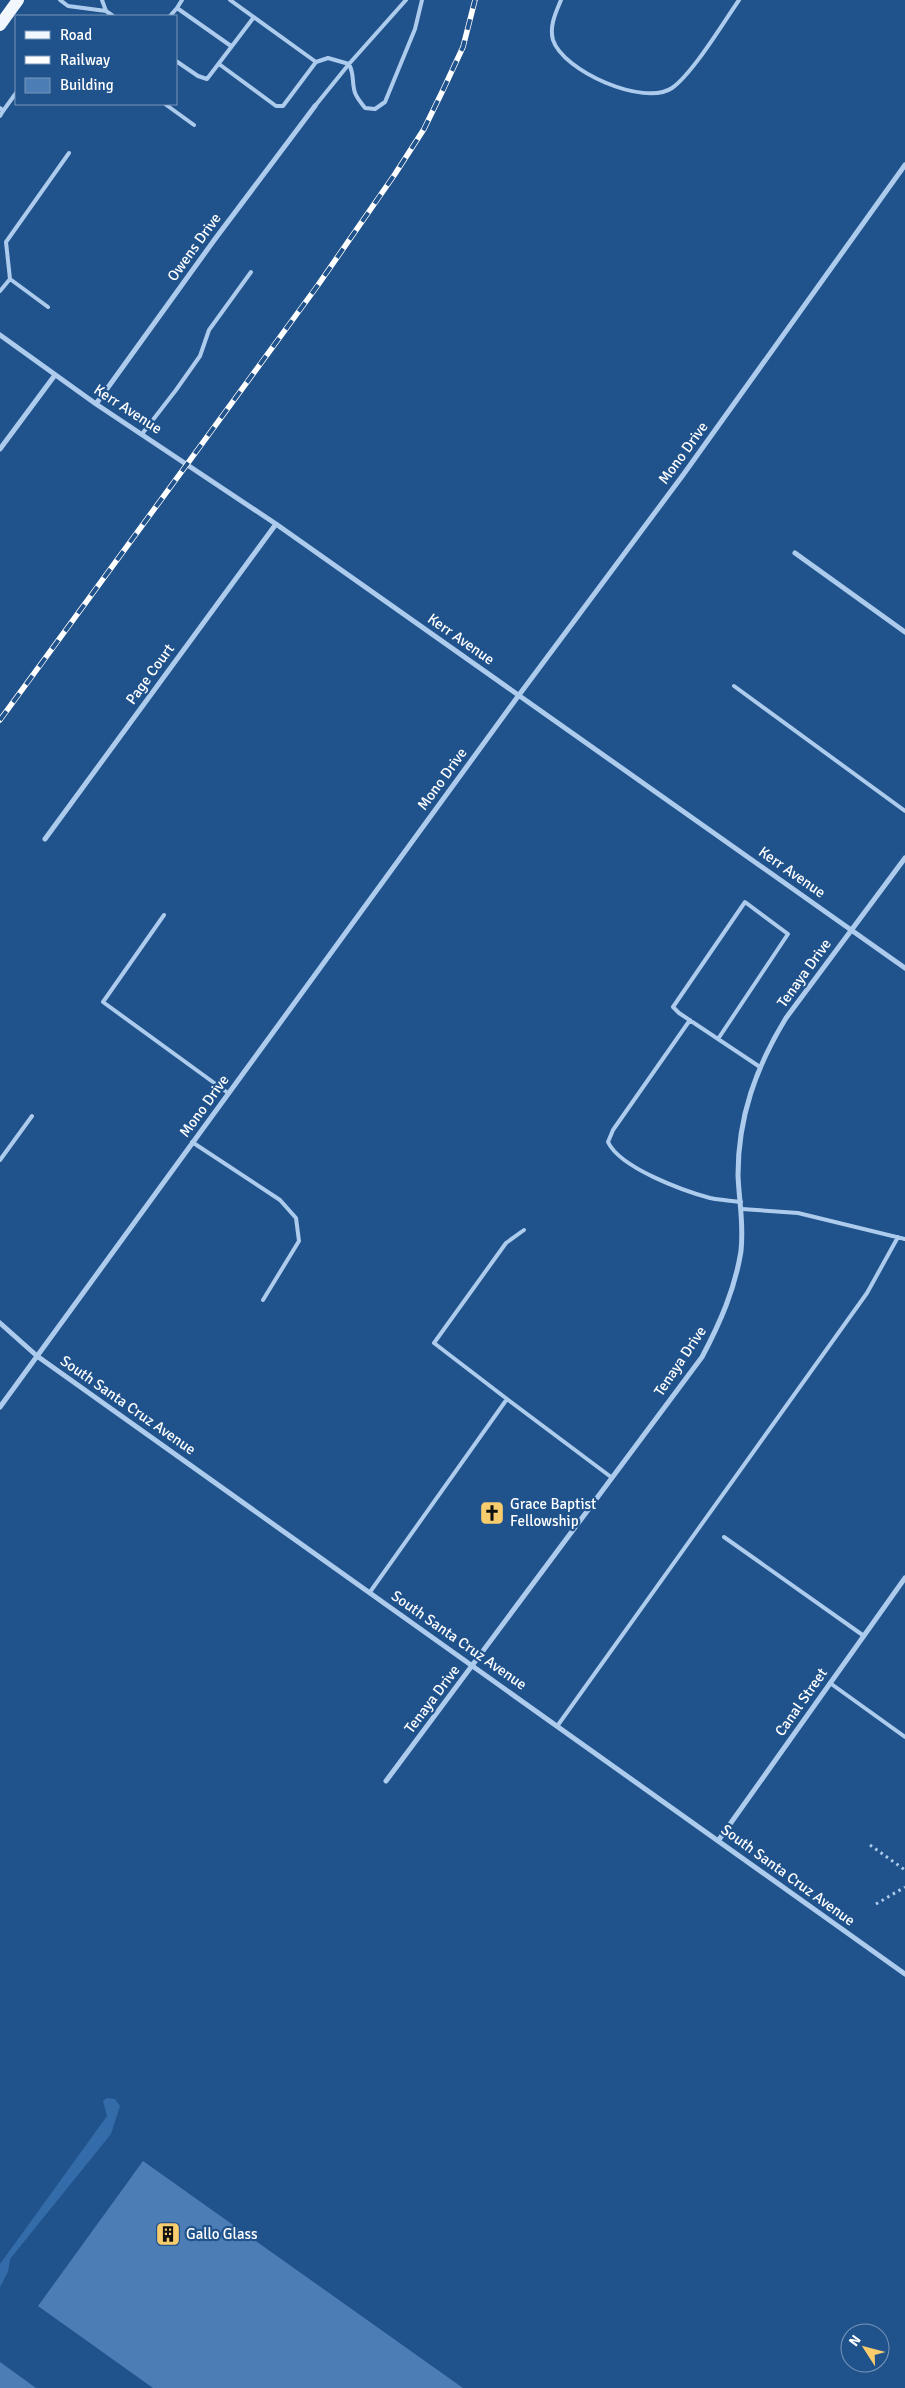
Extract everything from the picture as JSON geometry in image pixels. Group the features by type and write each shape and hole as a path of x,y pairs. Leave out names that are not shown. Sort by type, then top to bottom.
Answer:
{"main road":[{"path":"0,25 18,0"}],"street":[{"name":"Owens Drive","path":"96,404 215,239 315,106"},
{"name":"Mono Drive","path":"0,1407 518,696 684,474 905,165"},
{"name":"Kerr Avenue","path":"0,335 96,404 276,524 905,968"},
{"path":"0,450 55,375"},
{"name":"Page Court","path":"45,839 276,524"},
{"path":"795,553 905,632"},
{"name":"Tenaya Drive","path":"386,1781 702,1357 717,1329 737,1273 741,1250 742,1209 738,1177 739,1146 744,1110 760,1067 770,1044 786,1018 905,858"},
{"name":"South Santa Cruz Avenue","path":"0,1323 37,1356 558,1725 905,1974"},
{"name":"Canal Street","path":"718,1840 905,1578"}],"lane":[{"path":"60,0 68,6 106,11 112,15"},
{"path":"102,0 106,11"},
{"path":"171,15 182,0"},
{"path":"230,0 316,62"},
{"path":"315,106 349,64 406,0"},
{"path":"219,64 276,106 283,106 316,62 328,58 349,64 354,73 354,89 357,97 365,108 375,109 384,102 415,29 422,0"},
{"path":"561,0 553,20 553,40 563,55 578,68 598,80 624,90 648,94 671,89 694,64 739,0"},
{"path":"177,8 231,46"},
{"path":"178,62 198,76 207,79 254,17"},
{"path":"0,116 2,110 15,94"},
{"path":"166,105 194,125"},
{"path":"0,291 10,279 6,242 69,153"},
{"path":"142,434 200,356 210,330 251,272"},
{"path":"10,279 48,307"},
{"path":"734,686 905,811"},
{"path":"718,1039 788,934 745,902 673,1008 718,1039 760,1067"},
{"path":"164,915 103,1002 228,1093"},
{"path":"690,1020 613,1130 608,1142 619,1155 661,1180 710,1198 741,1202"},
{"path":"0,1160 32,1116"},
{"path":"192,1142 273,1195 296,1218 299,1241 263,1300"},
{"path":"742,1209 798,1213 905,1238"},
{"path":"524,1230 506,1243 434,1342 612,1478"},
{"path":"558,1725 857,1308 878,1276 898,1237"},
{"path":"370,1592 507,1399"},
{"path":"724,1538 864,1636"},
{"path":"830,1683 905,1737"}],"path":[{"path":"870,1845 905,1870"},
{"path":"876,1904 905,1887"}],"shaded area":[{"path":"107,2098 115,2099 120,2106 111,2134 10,2259 8,2272 0,2287 0,2264 107,2116 103,2101"}],"building":[{"name":"Gallo Glass","path":"143,2161 463,2388 153,2388 38,2306"},
{"path":"0,2362 36,2388 0,2388"}],"railway":[{"path":"0,720 318,285 395,174 424,129 463,47 475,0"}],"place":[{"name":"Grace Baptist Fellowship","path":"492,1513"},
{"name":"Gallo Glass","path":"168,2234"}]}
